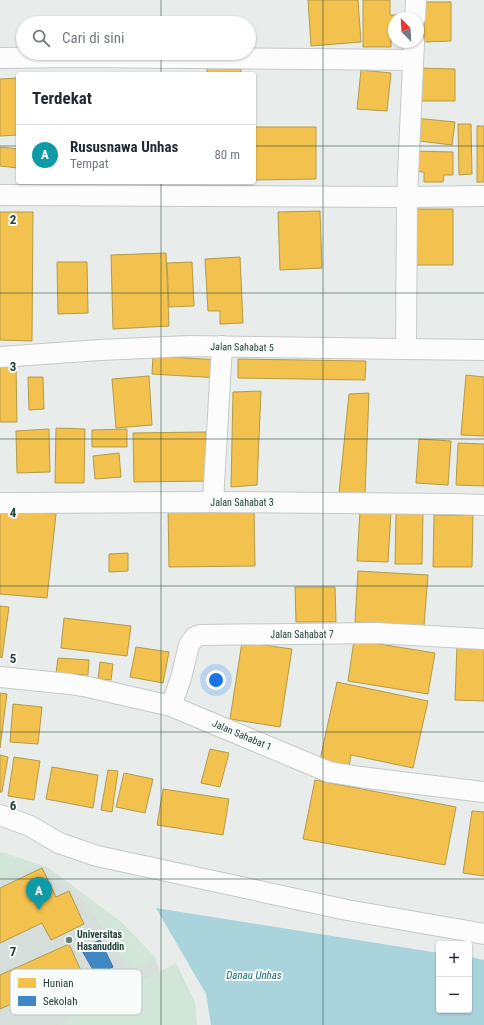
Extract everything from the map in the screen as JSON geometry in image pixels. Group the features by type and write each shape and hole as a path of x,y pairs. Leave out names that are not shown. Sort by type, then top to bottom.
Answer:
{"street":[{"path":"415,12 416,0"},
{"path":"256,54 413,51 407,197 406,348"},
{"path":"0,58 16,58"},
{"path":"0,195 484,196"},
{"name":"Jalan Sahabat 5","path":"0,357 189,346 484,350"},
{"path":"213,502 222,346"},
{"name":"Jalan Sahabat 3","path":"0,503 213,502 484,505"},
{"name":"Jalan Sahabat 7","path":"171,706 181,678 189,645 195,637 200,634 376,633 484,639"},
{"name":"Jalan Sahabat 1","path":"0,677 88,687 171,706 329,772 484,792"},
{"path":"0,814 30,826 59,843 97,856 347,910 484,934"}],"shaded area":[{"name":"Universitas Hasanuddin","path":"0,852 47,867 121,922 155,958 167,991 182,1025 0,1025"}],"green space":[{"path":"0,852 47,867 121,922 157,959 137,969 132,969 77,893 42,866 0,882"},
{"path":"176,963 195,1002 197,1025 58,1025 77,1015 142,1015 142,981"}],"water":[{"name":"Danau Unhas","path":"156,908 436,953 436,1013 472,1013 472,958 484,960 484,1025 211,1025 206,994"}],"building: Hunian":[{"path":"308,0 358,0 361,42 311,46"},
{"path":"363,0 390,0 390,12 388,12 388,47 363,47"},
{"path":"424,2 451,2 451,41 424,42"},
{"path":"207,68 241,69 241,72 207,72"},
{"path":"418,68 455,69 455,101 418,101"},
{"path":"361,70 391,73 387,111 357,109"},
{"path":"16,78 16,135 0,136 0,79"},
{"path":"415,118 455,122 452,145 412,140"},
{"path":"458,124 471,124 472,174 459,175"},
{"path":"477,126 484,126 484,182 477,182"},
{"path":"256,127 316,127 316,179 256,180"},
{"path":"0,147 16,149 16,168 0,166"},
{"path":"411,151 453,152 453,175 444,175 443,182 424,182 424,172 410,171"},
{"path":"417,209 453,209 453,265 416,265"},
{"path":"320,211 322,268 280,270 278,212"},
{"path":"0,212 33,212 32,341 0,340"},
{"path":"166,253 169,326 113,329 111,255"},
{"path":"240,257 243,323 220,324 220,311 208,311 205,259"},
{"path":"57,262 87,262 88,313 58,314"},
{"path":"192,262 194,306 169,307 167,263"},
{"path":"153,356 220,360 219,378 152,374"},
{"path":"238,359 366,361 365,380 238,378"},
{"path":"16,363 17,422 0,422 0,364"},
{"path":"466,375 484,377 484,436 461,435"},
{"path":"149,376 152,425 116,428 112,379"},
{"path":"28,377 43,377 44,409 29,410"},
{"path":"261,391 257,485 231,487 233,392"},
{"path":"369,393 365,494 339,493 349,394"},
{"path":"56,428 85,429 84,483 55,483"},
{"path":"49,429 50,472 17,473 16,431"},
{"path":"127,429 127,447 92,447 92,430"},
{"path":"206,432 206,481 134,482 133,433"},
{"path":"419,439 451,441 448,485 416,483"},
{"path":"458,443 484,444 484,486 456,485"},
{"path":"119,453 121,477 95,479 93,456"},
{"path":"254,505 255,566 169,567 168,507"},
{"path":"0,509 56,514 47,598 0,594"},
{"path":"360,511 391,512 388,562 357,561"},
{"path":"396,513 423,513 422,564 395,564"},
{"path":"434,515 473,515 472,567 433,567"},
{"path":"128,553 128,571 109,572 109,554"},
{"path":"358,571 428,575 424,626 355,622"},
{"path":"295,587 335,587 336,622 296,622"},
{"path":"0,606 9,607 2,658 0,657"},
{"path":"64,618 131,626 127,656 61,648"},
{"path":"354,640 435,653 428,694 348,681"},
{"path":"242,642 292,649 280,727 230,719"},
{"path":"457,646 484,647 484,701 455,700"},
{"path":"136,647 169,652 163,683 130,677"},
{"path":"58,658 89,660 88,675 56,673"},
{"path":"100,662 113,664 111,680 98,679"},
{"path":"337,682 428,701 413,768 351,755 349,767 320,760"},
{"path":"0,693 7,694 0,748"},
{"path":"13,704 42,707 38,744 10,742"},
{"path":"210,749 229,753 220,787 201,783"},
{"path":"0,755 8,757 2,792 0,792"},
{"path":"14,757 40,761 34,800 8,796"},
{"path":"52,767 98,775 93,808 46,799"},
{"path":"108,770 118,771 112,812 101,810"},
{"path":"124,773 153,779 145,813 116,807"},
{"path":"315,780 456,807 445,865 303,839"},
{"path":"163,789 229,799 223,835 157,825"},
{"path":"472,811 484,812 484,876 463,873"},
{"path":"42,868 56,897 69,891 84,924 51,940 42,923 0,943 0,888"},
{"path":"69,944 80,969 13,969"},
{"path":"10,971 10,1005 0,1009 0,975"}],"building: Sekolah":[{"path":"100,940 113,967 109,969 93,969 81,949"}],"place":[{"name":"Rususnawa Unhas","path":"39,910"},
{"name":"Universitas Hasanuddin","path":"69,940"}]}
